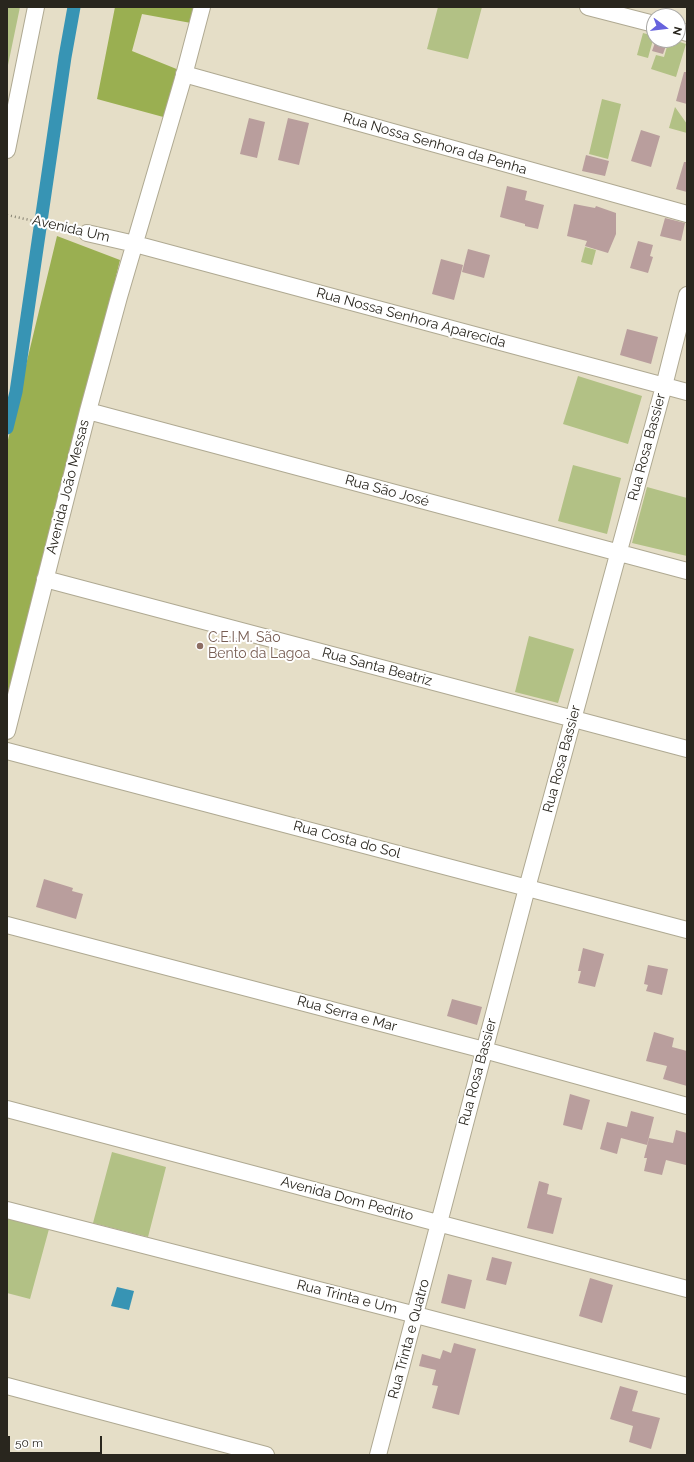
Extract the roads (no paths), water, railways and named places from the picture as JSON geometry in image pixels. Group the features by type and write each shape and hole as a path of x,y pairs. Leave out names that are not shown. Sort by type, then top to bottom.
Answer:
{"street":[{"path":"7,150 36,7"},
{"name":"Avenida João Messas","path":"7,731 118,297 135,244 202,7"},
{"path":"588,7 646,22"},
{"name":"Rua Nossa Senhora da Penha","path":"184,74 687,214"},
{"name":"Avenida Um","path":"87,233 135,244"},
{"name":"Rua Nossa Senhora Aparecida","path":"135,244 687,392"},
{"name":"Rua Rosa Bassier","path":"439,1223 527,888 664,386 687,295"},
{"name":"Rua São José","path":"88,411 687,571"},
{"name":"Rua Santa Beatriz","path":"45,579 687,749"},
{"name":"Rua Costa do Sol","path":"7,751 687,930"},
{"name":"Rua Serra e Mar","path":"7,925 484,1050 687,1106"},
{"name":"Avenida Dom Pedrito","path":"7,1109 687,1289"},
{"name":"Rua Trinta e Um","path":"7,1210 687,1386"},
{"name":"Rua Trinta e Quatro","path":"378,1455 439,1223"},
{"path":"7,1386 266,1455"}],"water":[{"path":"117,1287 134,1291 129,1310 111,1306"}],"waterway":[{"path":"7,428 16,392 65,57 74,7"}],"place":[{"name":"C.E.I.M. São Bento da Lagoa","path":"200,646"}]}
